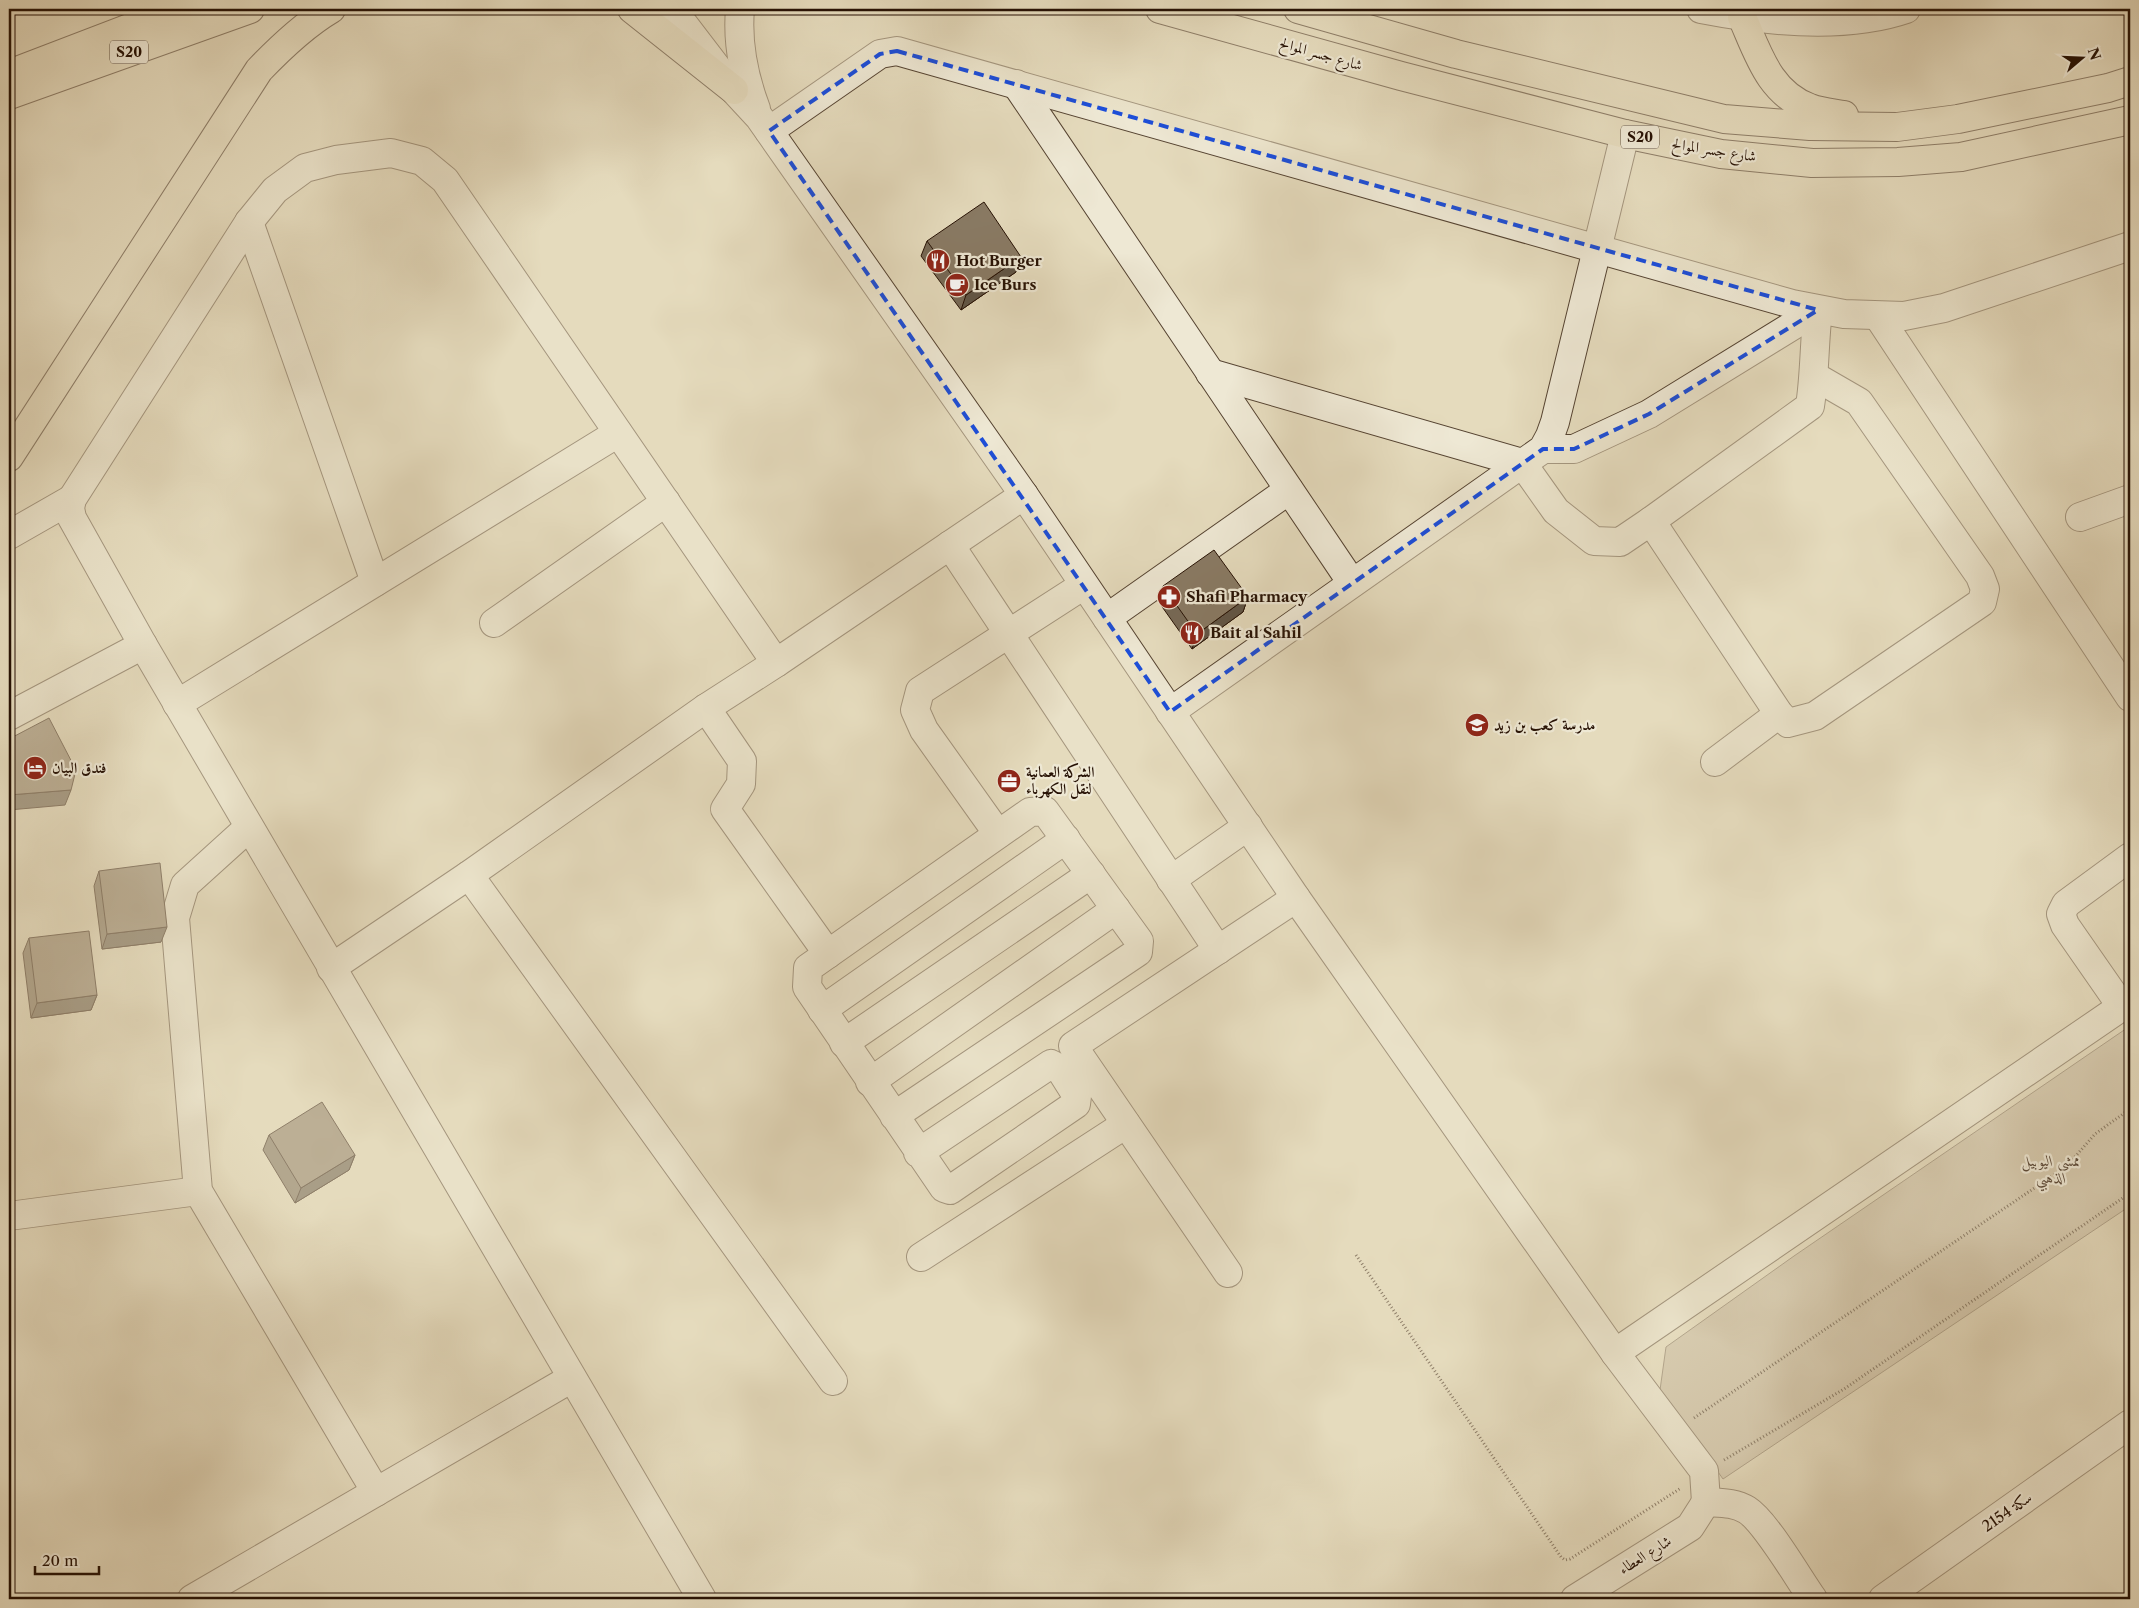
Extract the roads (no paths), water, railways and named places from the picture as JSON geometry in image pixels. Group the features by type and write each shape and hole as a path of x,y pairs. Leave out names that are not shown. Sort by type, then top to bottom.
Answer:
{"main road":[{"name":"S20","path":"9,74 179,9"},
{"name":"S20","path":"9,95 250,9"},
{"path":"9,457 259,70 300,30 331,9"},
{"path":"632,9 734,90"},
{"name":"شارع جسر الموالح","path":"1160,9 1401,76 1626,134 1721,154 1812,163 1898,162 1961,156 2130,120"},
{"name":"S20","path":"1298,9 1456,54 1724,119 1810,126 1897,127 1958,119 2010,109 2108,88 2130,80"},
{"path":"1742,17 1772,80 1786,96 1810,108 1897,127"}],"street":[{"path":"672,9 734,90 764,124 1024,495 1296,898 1615,1353 1704,1471 1706,1502 1731,1503 1747,1510 1760,1522 1813,1599"},
{"path":"740,9 740,42 743,67 750,93 764,124"},
{"path":"1701,9 1742,17 1851,21 1876,18 1906,9"},
{"path":"764,124 886,51 897,51 1818,310 1878,316 1904,316 1944,308 2130,246"},
{"path":"1016,84 1352,583"},
{"path":"1170,712 1532,456 1550,436 1626,134"},
{"path":"702,1599 143,645 72,518 70,508 72,499 250,222 275,190 305,168 336,160 391,153 422,161 445,180 776,663"},
{"path":"250,222 375,582"},
{"path":"1210,373 1532,456 1574,449 1649,414 1818,310"},
{"path":"1532,456 1556,511 1594,541 1620,542 1651,522 1810,406 1814,376 1813,348 1818,310"},
{"path":"1878,316 2130,697"},
{"path":"1651,522 1779,714 1788,723 1815,716 1982,602 1985,589 1980,576 1859,402 1814,376"},
{"path":"177,704 618,433"},
{"path":"1107,618 1289,490"},
{"path":"331,968 469,876 706,708 776,663 1024,495"},
{"path":"9,535 72,499"},
{"path":"2080,517 2130,499"},
{"path":"494,623 666,502"},
{"path":"950,545 1218,950"},
{"path":"998,834 924,730 915,710 920,691 1084,585"},
{"path":"9,716 143,645"},
{"path":"706,708 742,761 740,784 725,809 828,954"},
{"path":"1715,762 1779,714"},
{"path":"894,1116 1138,952 1139,941 1045,811 1030,812 808,968 807,987 918,1153 944,1188 950,1190 1076,1104 1077,1096 1060,1069 1050,1064 918,1153"},
{"path":"1171,880 1248,826"},
{"path":"249,827 185,885 175,918 198,1191 376,1492"},
{"path":"822,1010 1066,839"},
{"path":"1615,1353 2126,1004 2065,925 2061,914 2066,904 2130,857"},
{"path":"844,1043 1090,874"},
{"path":"469,876 833,1381"},
{"path":"1228,1273 1073,1046 1296,898"},
{"path":"870,1082 1116,909"},
{"path":"921,1257 1126,1124"},
{"path":"9,1216 198,1191"},
{"path":"192,1599 572,1378"},
{"name":"سكة 2154","path":"1883,1599 2130,1424"},
{"name":"شارع العطاء","path":"1575,1599 1690,1528 1706,1502"}],"place":[{"name":"Hot Burger","path":"938,261"},
{"name":"Ice Burs","path":"957,285"},
{"name":"Shafi Pharmacy","path":"1169,597"},
{"name":"Bait al Sahil","path":"1192,633"},
{"name":"مدرسة كعب بن زيد","path":"1477,725"},
{"name":"فندق البيان","path":"35,768"},
{"name":"الشرکة العمانیة لنقل الکهرباء","path":"1009,781"}],"park label":[{"name":"ممشى اليوبيل الذهبي","path":"2051,1170"}]}
